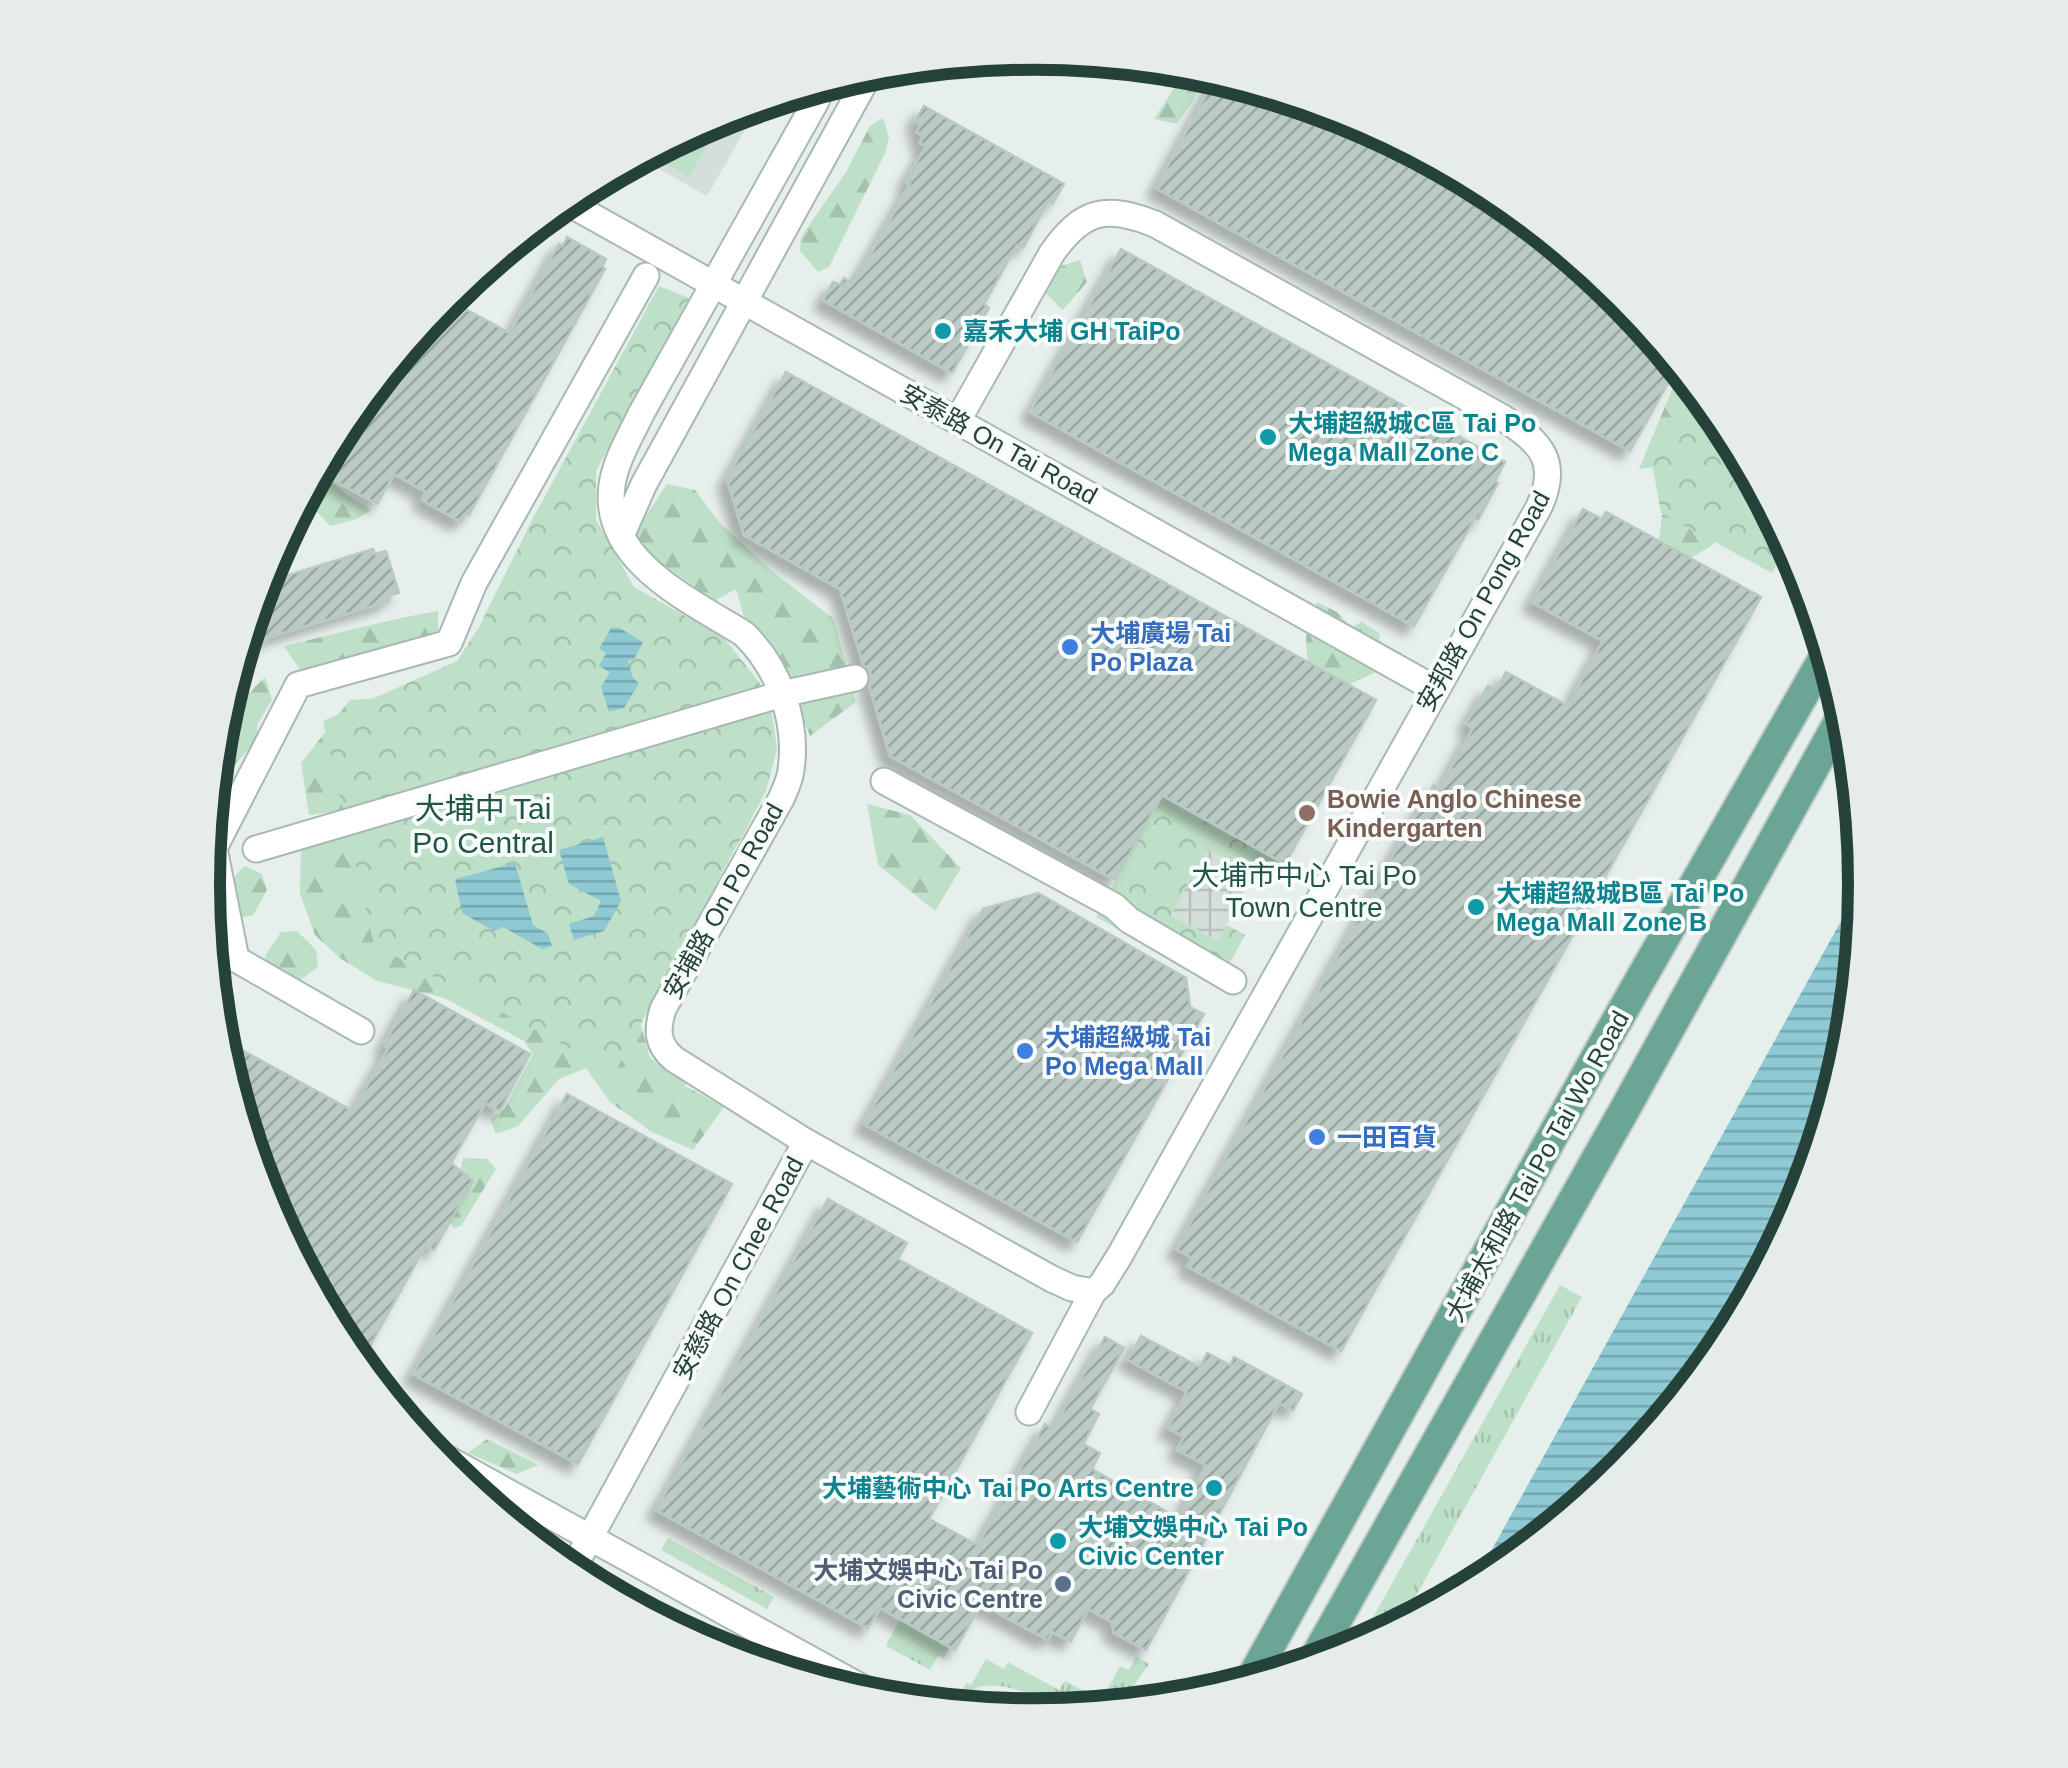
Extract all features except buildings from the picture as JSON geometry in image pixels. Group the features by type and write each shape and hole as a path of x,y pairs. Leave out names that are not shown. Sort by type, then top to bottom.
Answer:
{"main road":[{"name":"大埔太和路 Tai Po Tai Wo Road","path":"1260,1666 1607,1038 1818,667"},
{"name":"大埔太和路 Tai Po Tai Wo Road","path":"1322,1645 1833,732"}],"street":[{"path":"621,536 644,484 860,89"},
{"name":"安埔路 On Po Road","path":"806,1142 674,1059 658,1035 663,1008 791,774 792,727 782,694 773,673 744,634 662,583 631,552 610,511 612,483 620,458 642,412 817,100"},
{"name":"安泰路 On Tai Road","path":"579,209 1435,689"},
{"name":"安邦路 On Pong Road","path":"958,420 1067,232 1101,214 1136,217 1155,224 1504,418 1540,447 1548,469 1545,494 1120,1255 1093,1292 1029,1412"},
{"path":"222,833 298,685 448,644 477,577 646,276"},
{"path":"256,849 782,694 855,678"},
{"path":"884,781 1114,906 1129,920 1233,981"},
{"path":"220,879 236,958 361,1031"},
{"name":"安慈路 On Chee Road","path":"579,1559 806,1142 1052,1279 1093,1292"},
{"path":"470,1471 816,1668"}],"shaded area":[{"path":"750,121 707,196 653,165"},
{"path":"1207,849 1253,874 1218,941 1171,915"}],"green space":[{"path":"1177,83 1199,87 1177,124 1154,119"},
{"path":"883,118 889,137 886,151 829,267 818,272 800,251 801,237 846,172 870,126"},
{"path":"711,137 689,177 661,161"},
{"path":"1080,260 1087,282 1063,310 1036,284 1042,272"},
{"path":"659,286 689,298 596,471 596,520 634,587 724,638 759,682 772,714 777,749 766,791 615,1072 374,945 323,721 457,661 479,627 533,518"},
{"path":"1676,383 1714,437 1672,465 1639,469"},
{"path":"1692,406 1764,524 1780,559 1772,573 1661,513 1652,463 1664,442 1671,445"},
{"path":"331,482 371,510 357,519 330,526 313,507 324,486"},
{"path":"667,484 695,490 719,522 773,572 834,619 856,702 810,736 771,644 744,617 736,589 712,602 673,571 634,548 639,526"},
{"path":"1686,504 1713,514 1714,544 1691,558 1659,540 1662,515"},
{"path":"1317,602 1337,612 1351,627 1362,622 1380,634 1376,672 1335,691 1308,678 1306,636"},
{"path":"438,611 438,635 313,677 300,670 284,646 380,623"},
{"path":"265,677 272,700 257,725 258,738 228,773 240,707"},
{"path":"390,690 411,692 744,810 751,820 741,840 731,843 707,906 686,936 681,963 659,984 639,1018 650,1058 668,1070 681,1069 688,1077 685,1086 724,1107 693,1150 652,1132 610,1102 586,1068 559,1079 518,1126 496,1134 490,1119 504,1109 533,1054 524,1041 444,998 377,981 340,958 315,935 300,894 301,841 342,811 309,815 301,763 350,700 382,698"},
{"path":"1162,797 1286,865 1274,885 1207,849 1171,915 1217,941 1227,925 1245,935 1218,985 1096,917"},
{"path":"867,804 910,815 961,868 935,911 878,865"},
{"path":"245,866 262,874 267,890 253,915 224,922 221,902"},
{"path":"297,931 316,950 318,967 296,983 282,977 265,961 281,932"},
{"path":"463,1158 487,1159 496,1169 461,1226 454,1228 443,1212"},
{"path":"1560,1285 1582,1297 1411,1605 1368,1626"},
{"path":"487,1439 538,1465 517,1474 468,1453"},
{"path":"668,1538 774,1597 767,1609 661,1550"},
{"path":"900,1619 950,1647 944,1658 938,1656 930,1670 886,1646"},
{"path":"1136,1657 1149,1664 1129,1692 1105,1694 1120,1666 1129,1670"},
{"path":"986,1659 1004,1669 1008,1662 1059,1690 1065,1681 1093,1695 1040,1698 990,1685 967,1695 961,1692 966,1683 971,1685"}],"water":[{"path":"618,627 643,642 634,659 628,661 633,678 639,683 624,708 609,712 601,687 610,672 599,666 606,653 599,649 611,628"},
{"path":"603,837 621,901 604,931 574,940 569,924 594,916 601,901 569,884 559,850"},
{"path":"515,863 533,925 548,934 552,946 542,949 503,927 494,931 462,913 455,879"},
{"path":"1847,910 1841,990 1820,1095 1786,1196 1739,1291 1680,1380 1610,1460 1530,1530 1485,1561"}],"place":[{"name":"嘉禾大埔 GH TaiPo","path":"943,331"},
{"name":"大埔超級城C區 Tai Po Mega Mall Zone C","path":"1268,437"},
{"name":"大埔廣場 Tai Po Plaza","path":"1070,647"},
{"name":"Bowie Anglo Chinese Kindergarten","path":"1307,813"},
{"name":"大埔超級城B區 Tai Po Mega Mall Zone B","path":"1476,907"},
{"name":"大埔超級城 Tai Po Mega Mall","path":"1025,1051"},
{"name":"一田百貨","path":"1317,1137"},
{"name":"大埔藝術中心 Tai Po Arts Centre","path":"1214,1488"},
{"name":"大埔文娛中心 Tai Po Civic Center","path":"1058,1541"},
{"name":"大埔文娛中心 Tai Po Civic Centre","path":"1063,1584"}],"district":[{"name":"大埔中 Tai Po Central","path":"483,825"},
{"name":"大埔市中心 Tai Po Town Centre","path":"1304,891"}]}
